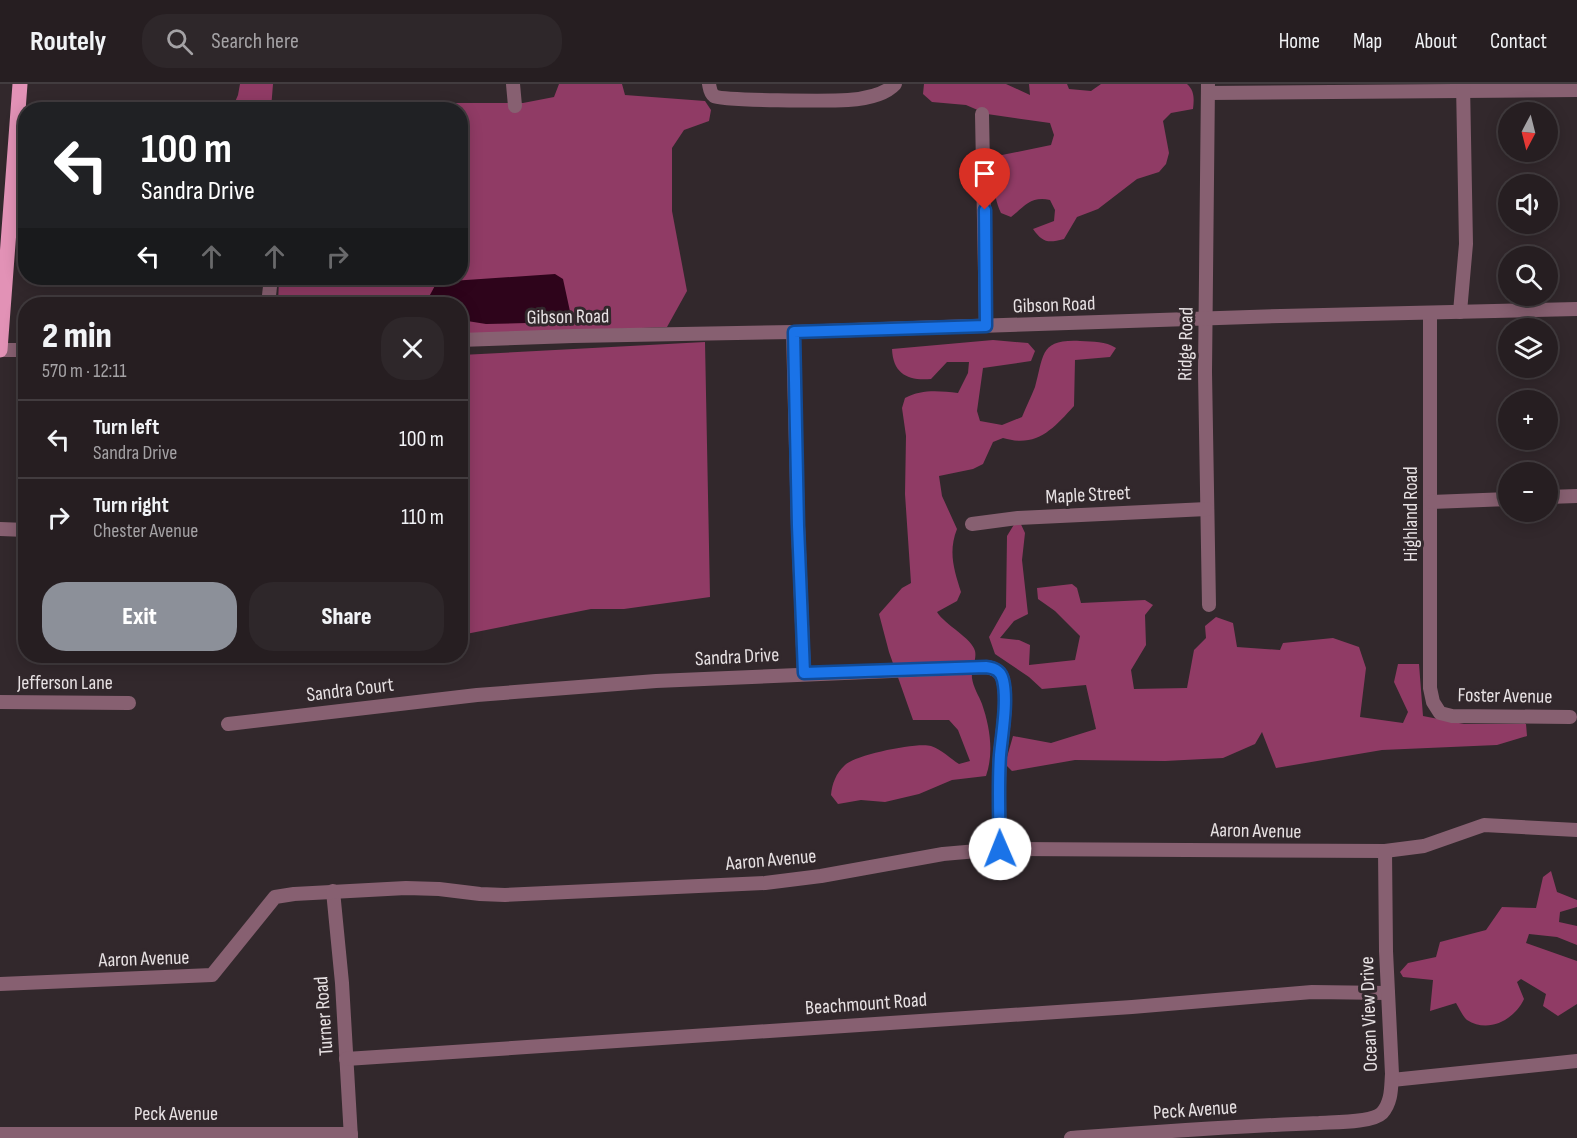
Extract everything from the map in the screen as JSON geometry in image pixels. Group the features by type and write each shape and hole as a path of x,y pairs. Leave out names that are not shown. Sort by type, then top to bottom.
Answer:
{"main road":[{"path":"19,102 20,84"},
{"path":"0,350 18,111"}],"street":[{"path":"513,84 515,106"},
{"path":"710,89 716,97 738,99 849,100 873,96 894,85"},
{"path":"1460,312 1466,244 1463,87"},
{"path":"1208,88 1463,87 1577,90"},
{"name":"Ridge Road","path":"1208,88 1206,319 1209,604"},
{"path":"982,114 986,326"},
{"name":"Gibson Road","path":"468,340 1577,309"},
{"name":"Highland Road","path":"1430,313 1430,688 1433,702 1440,713"},
{"path":"794,332 804,673"},
{"path":"0,350 18,350"},
{"path":"1558,497 1573,496"},
{"path":"1431,502 1498,499"},
{"name":"Maple Street","path":"972,524 1018,518 1207,509"},
{"path":"0,529 18,530"},
{"name":"Sandra Drive","path":"477,695 656,681 986,667 1000,672 1004,686 1004,727 999,783 1000,849"},
{"name":"Sandra Court","path":"228,724 477,695"},
{"name":"Jefferson Lane","path":"0,702 129,703"},
{"name":"Foster Avenue","path":"1440,713 1452,716 1570,717"},
{"name":"Aaron Avenue","path":"0,984 212,975 275,897 294,894 439,889 505,895 765,883 820,876 943,854 1000,849 1385,851 1424,846 1485,825 1577,830"},
{"name":"Ocean View Drive","path":"1322,1123 1371,1119 1382,1113 1391,1094 1385,851"},
{"name":"Turner Road","path":"333,891 351,1136"},
{"name":"Beachmount Road","path":"346,1059 1312,992 1388,993"},
{"path":"1392,1080 1577,1061"},
{"name":"Peck Avenue","path":"1071,1138 1222,1127 1322,1123"},
{"name":"Peck Avenue","path":"0,1134 351,1136"}],"shaded area":[{"path":"240,84 273,84 272,102 235,102"},
{"path":"559,84 622,84 625,95 705,101 711,110 709,121 684,130 672,148 672,211 687,291 667,327 468,335 468,297 278,297 279,285 468,285 468,103 523,103 554,97"},
{"path":"924,84 1006,84 1030,95 1029,84 1067,84 1069,89 1091,91 1101,84 1187,84 1193,93 1194,102 1193,109 1171,113 1163,121 1169,153 1166,164 1159,172 1137,179 1098,209 1077,217 1064,239 1050,241 1040,237 1033,229 1054,221 1055,210 1050,200 1033,201 1011,217 1001,213 996,200 994,177 997,156 1051,145 1054,135 1050,123 987,114 966,105 932,102 923,94"},
{"path":"555,274 563,279 571,316 565,322 486,324 468,321 468,297 429,297 435,285 468,285 468,280"},
{"path":"993,340 1028,343 1035,351 1031,361 983,368 977,411 980,421 1002,425 1022,417 1035,387 1042,358 1050,347 1067,341 1080,341 1103,343 1116,348 1110,357 1075,360 1074,406 1051,429 1035,438 1015,440 1003,438 993,442 983,464 973,469 939,476 942,496 957,529 952,553 961,592 957,601 937,612 969,641 975,651 972,678 985,713 990,740 990,758 986,776 952,780 919,794 885,802 861,800 838,804 831,795 835,779 845,765 861,757 924,745 938,749 959,764 970,761 958,730 949,720 913,720 889,652 879,614 902,588 911,583 905,494 906,436 902,408 905,398 924,392 958,393 968,373 969,362 947,362 931,379 915,379 903,374 895,365 892,349"},
{"path":"705,342 710,597 624,609 591,609 468,634 468,355"},
{"path":"1018,518 1025,533 1022,560 1028,614 1014,621 1000,638 1019,640 1030,645 1029,665 1075,660 1080,636 1055,611 1038,599 1037,588 1072,584 1077,588 1081,603 1145,600 1153,605 1145,615 1146,645 1131,670 1134,689 1187,688 1194,650 1206,638 1205,626 1216,617 1233,623 1237,647 1280,650 1283,643 1333,638 1359,647 1366,668 1360,717 1403,723 1408,712 1394,682 1398,664 1419,664 1423,716 1464,724 1526,724 1527,736 1497,745 1382,750 1276,768 1262,732 1255,744 1223,758 1165,761 1075,760 1012,771 1005,764 1013,736 1051,743 1096,729 1086,685 1042,689 1029,677 995,654 989,637 1006,607 1007,536"},
{"path":"1551,871 1557,892 1577,900 1577,907 1560,912 1559,922 1577,926 1577,945 1557,937 1529,934 1526,943 1577,961 1577,1004 1558,1016 1543,1006 1546,994 1521,979 1517,982 1524,999 1520,1006 1508,1018 1492,1025 1475,1024 1467,1020 1456,1003 1430,1011 1433,980 1403,977 1400,972 1408,963 1436,957 1440,942 1486,930 1502,907 1536,908 1543,877"}],"route":[{"path":"985,210 986,326 794,332 797,504 804,673 986,667 994,668 1002,675 1004,727 999,783 1000,849"}]}
